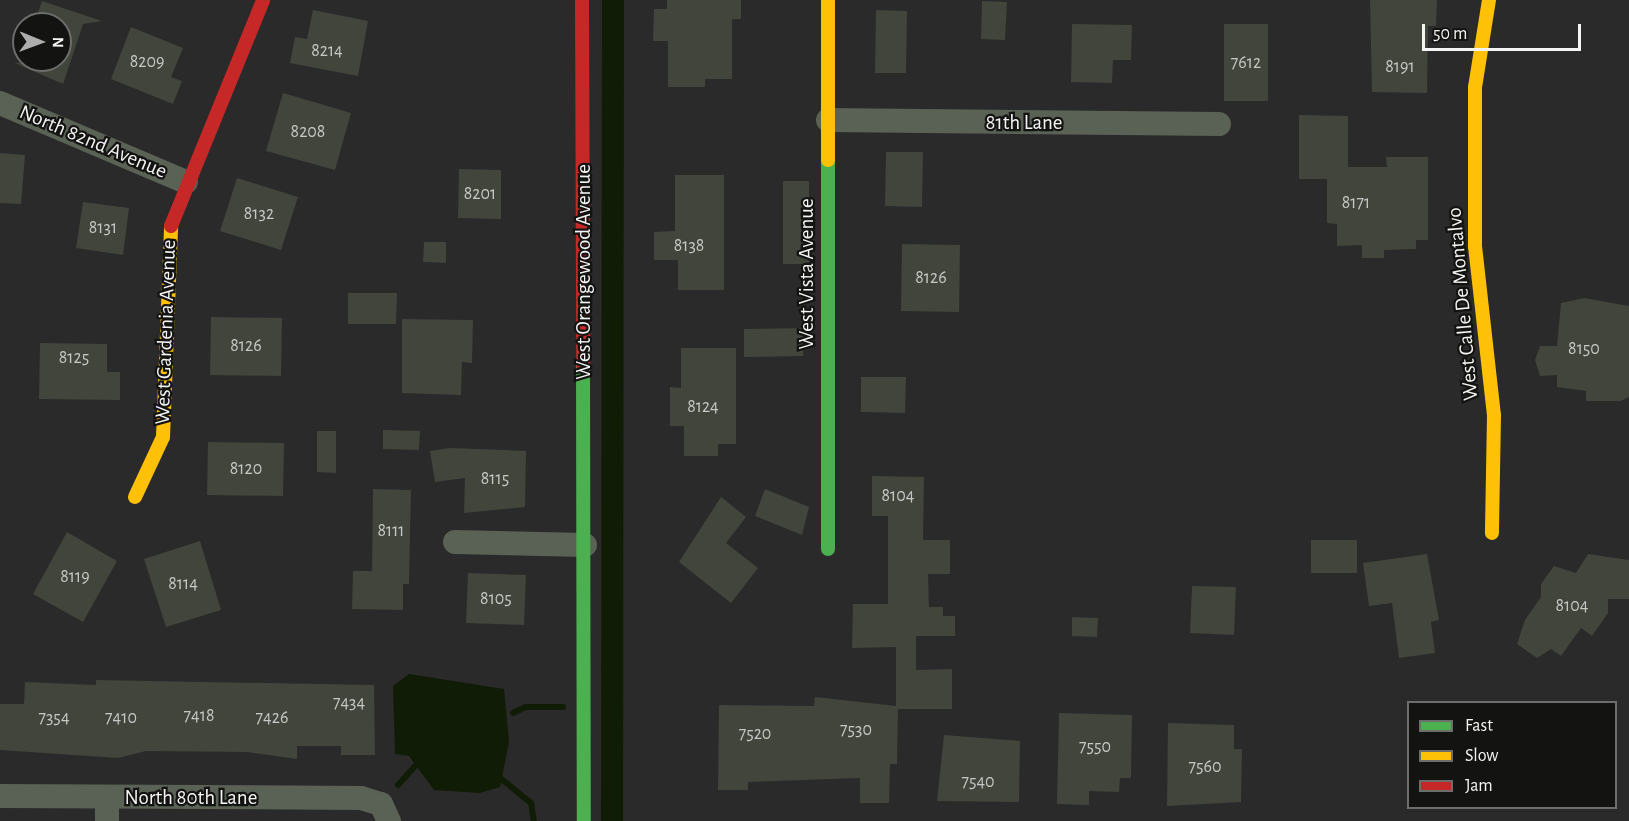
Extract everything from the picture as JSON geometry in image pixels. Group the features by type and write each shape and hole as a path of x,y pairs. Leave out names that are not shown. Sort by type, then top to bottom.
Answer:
{"street":[{"name":"West Gardenia Avenue","path":"135,497 163,437 165,261 186,183 251,42 263,0"},
{"name":"West Orangewood Avenue","path":"582,0 584,821"},
{"name":"West Vista Avenue","path":"828,0 828,549"},
{"name":"West Calle De Montalvo","path":"1489,0 1474,87 1474,246 1494,415 1492,533"},
{"name":"North 82nd Avenue","path":"0,103 186,183"},
{"name":"81th Lane","path":"828,120 1219,124"},
{"path":"455,542 585,545"},
{"name":"North 80th Lane","path":"0,796 107,809 360,798 385,812"}],"shaded area":[{"path":"409,674 504,689 509,742 500,787 480,793 434,790 409,756 395,754 393,686"}],"building":[{"path":"667,0 741,0 741,19 732,19 732,79 705,79 705,87 668,87 668,41 653,41 654,9 667,9"},
{"path":"1370,0 1437,0 1436,26 1428,26 1427,93 1372,92"},
{"path":"42,1 102,21 83,24 72,57 72,12 38,12"},
{"path":"982,1 1007,2 1005,40 981,39"},
{"path":"313,10 368,21 358,76 290,63 295,37 307,39"},
{"path":"876,10 907,11 906,73 875,73"},
{"path":"1072,24 1132,25 1131,60 1113,60 1112,83 1071,82"},
{"path":"1224,24 1268,24 1268,101 1224,101"},
{"path":"131,27 183,48 171,77 182,81 173,104 111,79"},
{"path":"36,72 67,72 63,84"},
{"path":"283,93 351,113 335,170 266,151"},
{"path":"1299,115 1348,116 1348,167 1387,167 1386,157 1428,157 1428,240 1416,240 1416,249 1384,250 1384,258 1362,258 1362,245 1337,246 1337,224 1327,223 1327,179 1299,179"},
{"path":"886,152 923,152 922,207 885,206"},
{"path":"0,153 25,155 21,204 0,203"},
{"path":"459,169 501,170 501,219 458,218"},
{"path":"675,175 724,175 724,290 678,290 678,260 654,260 654,232 675,231"},
{"path":"237,178 298,197 281,250 220,231"},
{"path":"783,181 809,181 809,264 783,264"},
{"path":"83,202 129,208 123,255 76,248"},
{"path":"424,242 446,242 446,263 423,262"},
{"path":"902,244 960,245 959,312 901,311"},
{"path":"348,293 397,293 396,324 348,324"},
{"path":"1584,298 1629,306 1629,397 1621,401 1586,401 1586,391 1557,387 1557,375 1540,376 1535,360 1540,346 1557,346 1561,303"},
{"path":"211,317 282,318 281,376 210,375"},
{"path":"402,319 473,320 472,363 462,362 461,395 402,393"},
{"path":"803,328 803,356 744,357 744,329"},
{"path":"40,343 107,344 107,372 120,372 120,400 39,399"},
{"path":"681,348 736,348 736,444 718,444 718,456 684,456 684,426 670,426 670,387 681,388"},
{"path":"861,377 906,377 905,413 861,412"},
{"path":"383,430 420,431 419,450 383,449"},
{"path":"317,431 336,431 336,473 317,472"},
{"path":"208,442 284,443 283,496 207,495"},
{"path":"450,448 526,451 525,507 464,513 465,478 435,482 430,451"},
{"path":"872,476 924,477 923,540 950,540 950,574 928,574 929,607 943,607 943,616 955,616 955,636 916,636 916,670 952,669 952,709 898,709 897,764 890,764 889,803 860,803 860,778 748,782 748,790 718,790 719,705 814,706 815,697 896,706 896,647 852,648 853,604 888,604 888,516 872,516"},
{"path":"373,489 411,490 409,584 403,584 403,610 352,609 353,571 372,571"},
{"path":"765,489 809,507 802,535 755,516"},
{"path":"721,497 746,517 726,543 758,568 731,603 679,562"},
{"path":"67,532 117,561 83,622 33,594"},
{"path":"1311,540 1357,540 1357,573 1311,573"},
{"path":"200,541 221,610 166,627 144,559"},
{"path":"1427,554 1439,620 1431,622 1435,653 1399,658 1392,603 1369,606 1363,563"},
{"path":"1588,554 1629,560 1629,599 1608,599 1608,613 1592,636 1581,628 1561,656 1551,649 1537,658 1517,644 1525,620 1541,597 1541,584 1554,566 1576,573"},
{"path":"468,573 526,575 524,625 466,623"},
{"path":"1192,586 1236,587 1234,635 1190,633"},
{"path":"1072,617 1098,618 1097,637 1072,636"},
{"path":"96,680 374,685 375,755 341,755 341,746 297,746 297,759 247,752 146,751 118,758 0,750 0,704 24,704 25,682 96,685"},
{"path":"1059,713 1132,715 1131,778 1120,778 1119,792 1089,791 1089,805 1057,804"},
{"path":"1168,723 1234,725 1234,749 1242,749 1241,802 1167,806"},
{"path":"944,735 1020,741 1019,802 937,801"}],"waterway":[{"path":"612,821 613,0"},
{"path":"513,713 526,707 563,707"},
{"path":"398,785 416,765"},
{"path":"499,777 531,803 534,821"}],"traffic: fast":[{"path":"828,160 828,549"},
{"path":"583,366 584,821"}],"traffic: slow":[{"path":"828,0 828,160"},
{"path":"1489,0 1475,87 1475,246 1494,415 1492,533"},
{"path":"135,497 163,437 171,226"}],"traffic: jam":[{"path":"171,226 263,0"},
{"path":"582,0 583,366"}]}
